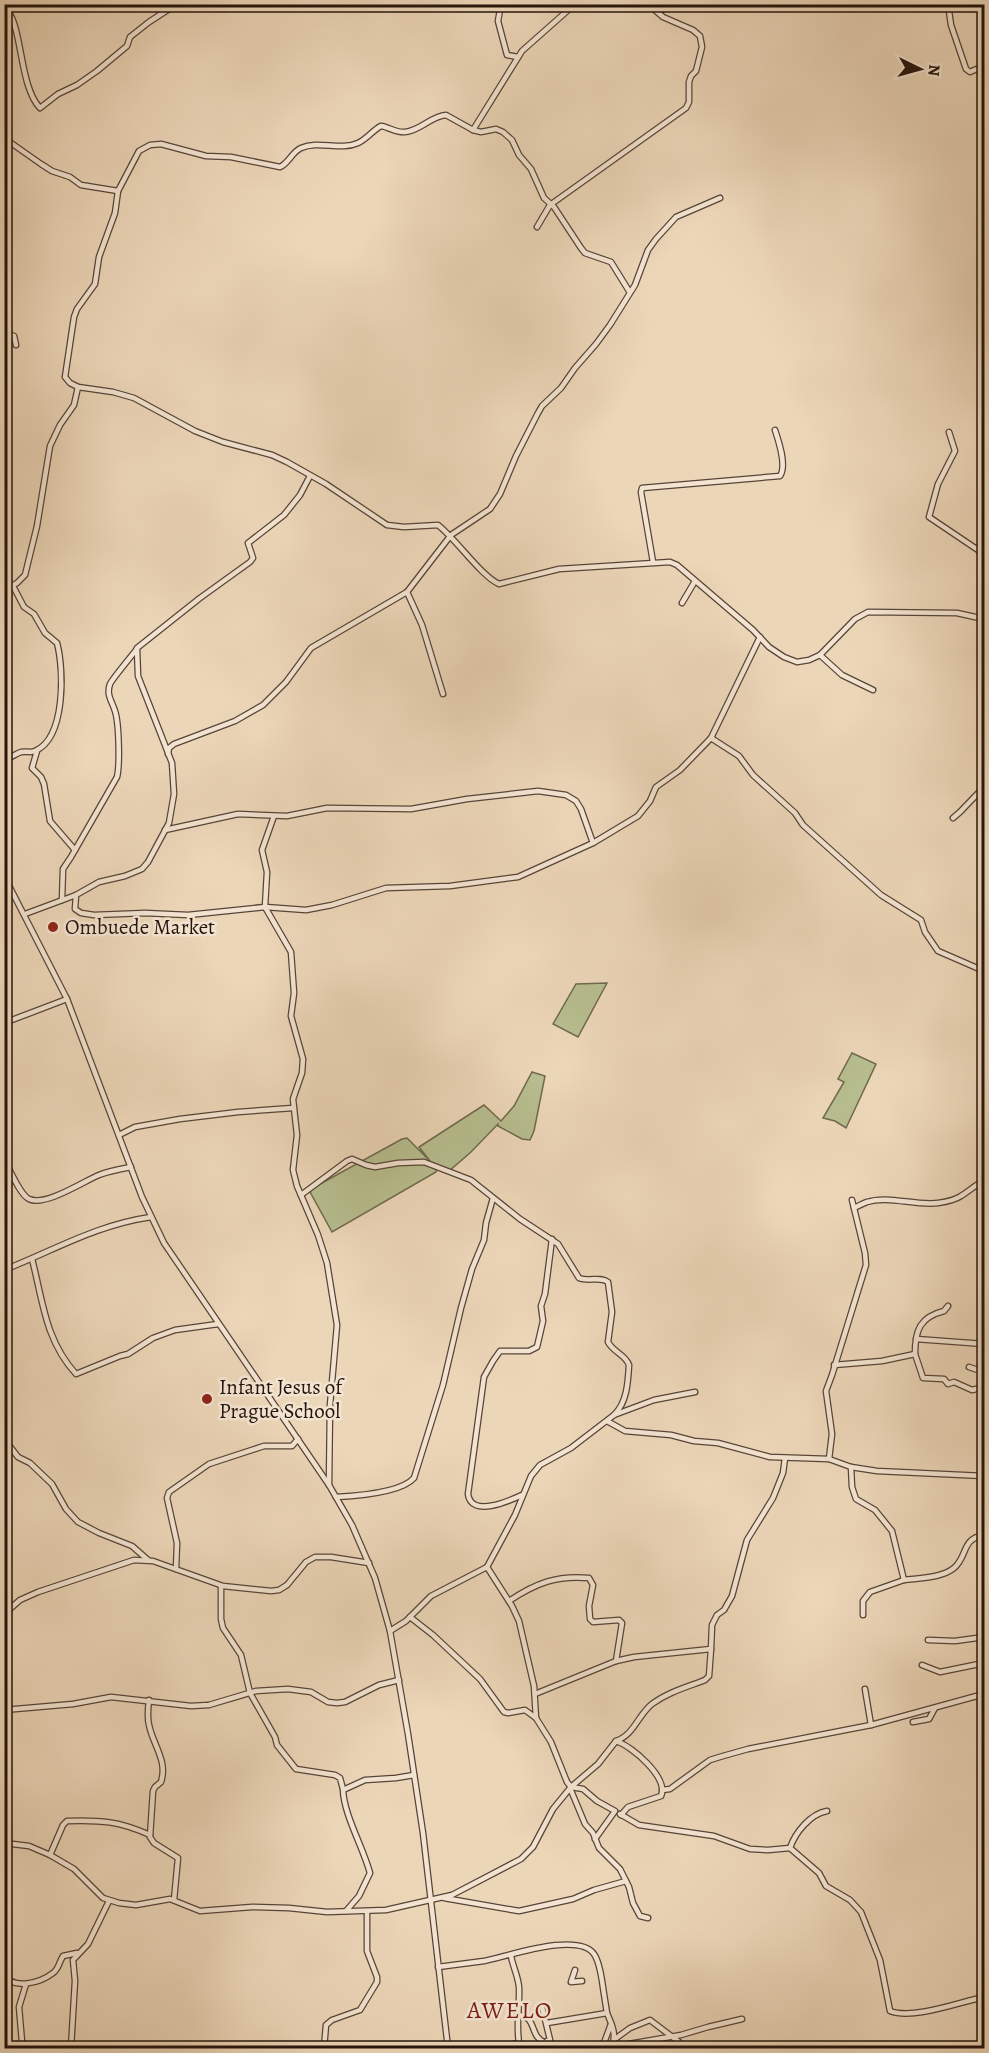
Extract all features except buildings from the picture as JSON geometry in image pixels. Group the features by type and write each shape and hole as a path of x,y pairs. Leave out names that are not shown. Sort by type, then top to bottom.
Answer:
{"street":[{"path":"5,6 14,23 26,82 39,108 97,71 127,46 130,37 168,9 180,4"},
{"path":"501,4 498,21 507,55 518,57"},
{"path":"473,130 518,57 532,41 575,4"},
{"path":"537,227 551,204 686,108 689,102 689,82 698,67 702,47 700,36 693,30 663,17 648,4"},
{"path":"660,4 664,9 672,4"},
{"path":"948,4 954,33 966,69 970,72 979,68 984,72"},
{"path":"629,291 611,262 585,253 580,248 551,204 544,198 531,169 520,158 509,137 496,129 481,132 473,130 446,115 436,117 420,127 405,132 381,126 358,143 340,146 322,144 299,149 287,163 280,167 231,157 206,156 161,144 150,145 139,151 134,158 118,191 115,213 99,257 95,284 77,309 72,324 65,374 70,383 78,387 113,392 134,398 195,432 272,455 310,476 387,525 404,528 438,525 451,535 484,573 499,584 559,569 670,562 677,565 769,647 791,660 803,662 820,655 855,619 867,612 949,612 984,619"},
{"path":"4,138 46,168 70,177 81,186 118,191"},
{"path":"168,754 169,748 174,744 235,721 256,709 280,690 310,648 407,592 451,535 484,514 495,503 542,406 561,388 616,316 629,291 635,285 648,250 664,228 676,217 720,198"},
{"path":"4,333 14,336 16,345"},
{"path":"4,590 23,579 26,571 37,526 50,446 60,425 74,405 78,387"},
{"path":"653,562 644,514 642,488 780,476 782,472 781,453 775,430"},
{"path":"949,432 955,451 938,484 929,517 984,554"},
{"path":"62,900 63,869 117,777 119,765 117,721 110,700 109,688 112,680 137,648 250,562 253,558 248,547 250,542 284,515 300,495 310,476"},
{"path":"682,603 695,581"},
{"path":"13,586 24,607 34,614 45,633 57,643 62,671 54,730 50,738 37,750 32,768 43,780 50,820 75,850"},
{"path":"407,592 422,625 443,694"},
{"path":"76,895 75,909 87,915 145,913 188,915 265,907 306,910 332,905 386,888 450,886 518,877 593,843 638,816 650,801 656,787 680,770 711,738 760,637"},
{"path":"25,914 76,895 99,882 125,876 142,868 148,862 171,816 174,794 172,763 138,676 137,648"},
{"path":"820,655 842,675 873,690"},
{"path":"711,738 739,756 756,779 797,814 803,825 874,890 921,920 925,932 938,951 984,971"},
{"path":"4,760 21,752 37,750"},
{"path":"953,818 984,787"},
{"path":"165,830 238,814 292,816 334,808 411,809 475,798 538,791 567,795 576,801 593,843"},
{"path":"274,816 262,850 267,877 265,907 286,941 293,960 294,993 291,1016 303,1063 293,1096 297,1136 293,1170 325,1256 337,1325 330,1405 329,1485"},
{"path":"4,876 67,999 131,1167 164,1243 329,1485 369,1563 383,1602 399,1680 431,1901 448,2049"},
{"path":"4,1023 67,999"},
{"path":"119,1135 135,1127 180,1119 293,1108"},
{"path":"4,1159 23,1192 28,1199 32,1200 52,1196 100,1174 131,1167"},
{"path":"301,1195 347,1161 354,1160 366,1166 375,1167 408,1162 429,1163 471,1180 552,1239 563,1250 579,1278 605,1280 609,1284 612,1312 609,1342 629,1365 624,1399 614,1415 571,1448 540,1465 531,1476 515,1515 487,1567 432,1596 410,1617 390,1631"},
{"path":"855,1208 867,1202 881,1201 912,1204 937,1203 959,1198 984,1181"},
{"path":"336,1497 369,1495 406,1484 414,1478 443,1385 472,1269 484,1240 493,1198"},
{"path":"829,1459 832,1434 826,1391 866,1265 852,1200"},
{"path":"4,1270 89,1233 151,1217"},
{"path":"523,1495 502,1504 490,1506 470,1502 468,1497 483,1380 501,1350 531,1351 537,1347 543,1321 541,1306 545,1294 552,1239"},
{"path":"32,1259 44,1316 57,1344 76,1374 128,1354 153,1338 175,1330 218,1324"},
{"path":"948,1306 944,1311 925,1318 916,1339 915,1354 923,1378 944,1380 951,1384 954,1382 972,1390 984,1389"},
{"path":"916,1339 984,1344"},
{"path":"834,1365 915,1354"},
{"path":"969,1367 984,1372"},
{"path":"614,1415 654,1400 695,1392"},
{"path":"607,1421 625,1431 663,1434 718,1443 756,1455 829,1459 851,1467 893,1472 984,1476"},
{"path":"4,1439 18,1457 30,1463 48,1479 66,1509 78,1522 132,1546 148,1560"},
{"path":"176,1569 177,1543 167,1498 169,1492 209,1464 264,1446 292,1446 297,1439"},
{"path":"4,1843 29,1846 50,1855 74,1869 109,1901 134,1905 174,1900 200,1911 258,1907 346,1912 386,1910 444,1898 463,1890 525,1857 536,1843 550,1813 571,1787 598,1764 616,1741 625,1738 650,1705 664,1696 705,1680 709,1676 712,1625 732,1596 747,1540 773,1498 783,1473 785,1458"},
{"path":"851,1467 852,1487 856,1499 874,1510 892,1531 904,1580"},
{"path":"863,1615 862,1601 870,1592 904,1580 944,1573 953,1569 967,1544 976,1537 984,1535"},
{"path":"4,1614 20,1600 38,1592 125,1562 148,1560 221,1586 263,1591 279,1590 287,1585 308,1560 315,1557 369,1563"},
{"path":"487,1567 509,1601 520,1627 535,1694 536,1718"},
{"path":"509,1601 529,1588 550,1579 589,1578 593,1585 589,1606 590,1619 593,1622 618,1620 622,1623 616,1661"},
{"path":"221,1586 221,1624 241,1655 250,1693 275,1737 277,1746 295,1768 338,1776 343,1789 346,1807 370,1874 359,1896 346,1912"},
{"path":"410,1617 434,1635 480,1679 504,1712 525,1710 536,1718 551,1743 585,1824 592,1831 601,1852 619,1866 640,1916 648,1918"},
{"path":"928,1640 955,1641 984,1637"},
{"path":"535,1694 616,1661 641,1656 711,1649"},
{"path":"922,1665 940,1672 984,1663"},
{"path":"4,1710 73,1704 111,1697 191,1706 208,1705 271,1689 300,1689 311,1692 328,1702 337,1703 345,1702 379,1685 399,1680"},
{"path":"865,1689 871,1725"},
{"path":"662,1790 670,1789 710,1760 723,1756 871,1725 984,1695"},
{"path":"149,1700 148,1723 160,1752 163,1774 161,1782 155,1786 153,1791 150,1835 154,1843 178,1858 174,1900"},
{"path":"913,1722 929,1719 935,1708"},
{"path":"616,1741 656,1772 662,1790 661,1796 628,1807 621,1815"},
{"path":"343,1789 365,1780 414,1774"},
{"path":"571,1787 583,1789 597,1801 639,1825 714,1836 750,1849 790,1848 819,1873 826,1886 850,1900 860,1910 880,1960 891,2013 929,2011 984,1997"},
{"path":"790,1848 795,1836 802,1828 815,1815 827,1810"},
{"path":"595,1839 615,1811"},
{"path":"50,1855 67,1821 111,1821 135,1827 150,1835"},
{"path":"444,1898 519,1911 573,1899 626,1881"},
{"path":"71,2049 75,1981 72,1964 77,1953 88,1944 109,1901"},
{"path":"324,2049 326,2025 332,2020 360,2010 377,1982 367,1953 367,1911"},
{"path":"438,1967 511,1956 521,1950 563,1945 590,1950 597,1960 614,2042"},
{"path":"4,1975 10,1982 26,1984 54,1973 63,1956 77,1953"},
{"path":"492,2049 519,2046 518,1982 511,1956"},
{"path":"575,1970 571,1982 582,1981"},
{"path":"20,2049 22,2041 19,2007 26,1984"},
{"path":"542,2007 547,2041 552,2049"},
{"path":"546,2023 607,2013"},
{"path":"518,2015 529,2018 535,2034 540,2040 547,2041"},
{"path":"614,2042 623,2045 672,2037 742,2019"},
{"path":"608,2049 630,2028 649,2020 654,2021 687,2049"},
{"path":"590,2049 604,2043 612,2024"},
{"path":"543,2049 547,2041"}],"green space":[{"path":"607,983 578,1037 553,1024 576,984"},
{"path":"852,1053 876,1064 846,1128 835,1121 823,1118 844,1082 838,1079"},
{"path":"532,1072 545,1076 534,1131 530,1140 522,1139 498,1124 449,1171 431,1162 437,1169 436,1172 332,1232 309,1190 402,1139 407,1138 430,1161 419,1147 484,1105 501,1121 514,1106"}],"place":[{"name":"Ombuede Market","path":"53,927"},
{"name":"Infant Jesus of Prague School","path":"207,1399"}],"district":[{"name":"AWELO","path":"510,2010"}]}
